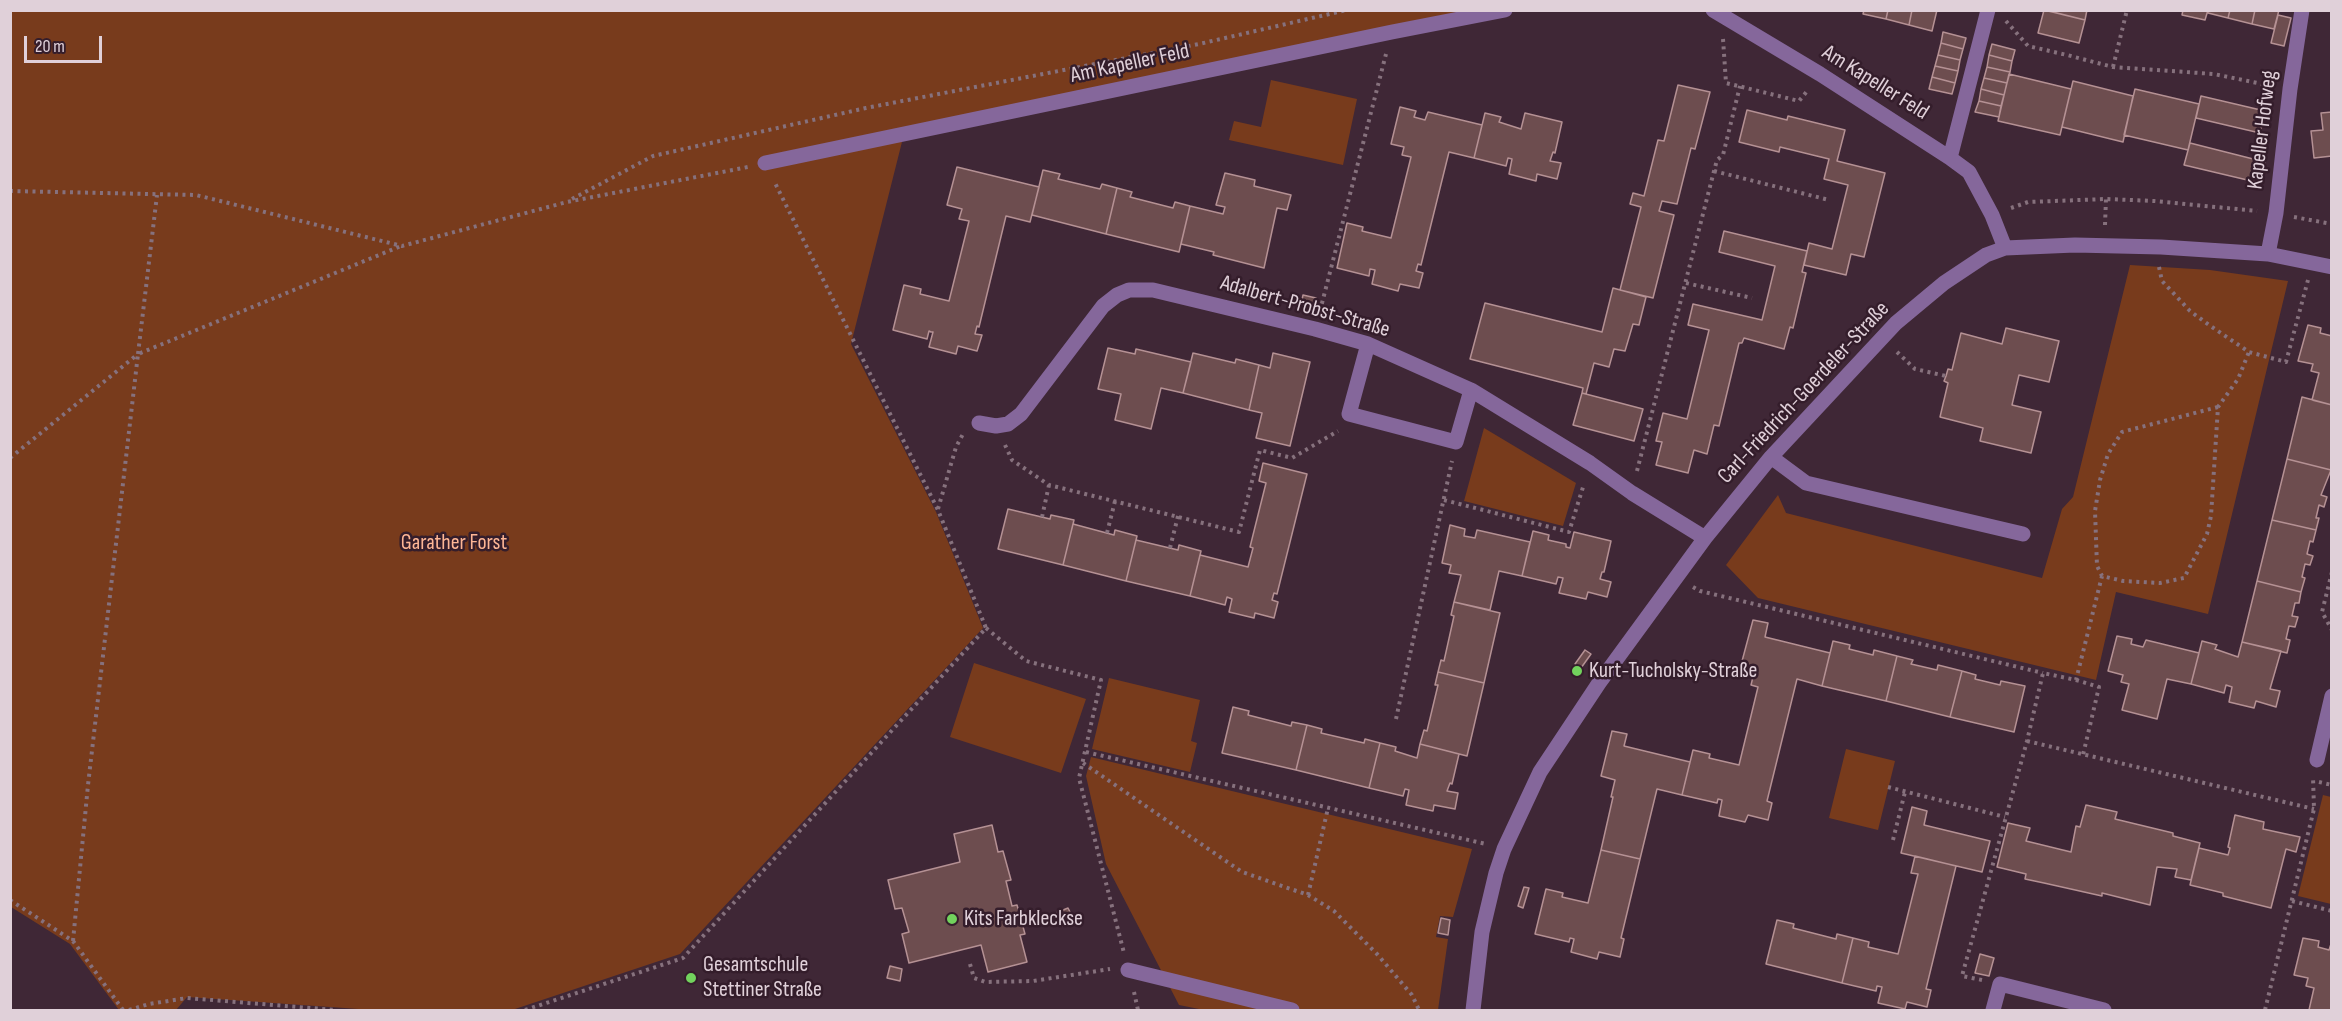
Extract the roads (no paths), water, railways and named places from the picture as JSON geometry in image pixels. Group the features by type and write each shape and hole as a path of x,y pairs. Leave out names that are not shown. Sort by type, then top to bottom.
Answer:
{"street":[{"name":"Am Kapeller Feld","path":"765,163 1505,10"},
{"path":"1950,158 1988,10"},
{"name":"Kapeller Hofweg","path":"2268,254 2276,213 2290,89 2302,10"},
{"name":"Am Kapeller Feld","path":"1717,13 1820,74 1969,172 1992,215 2005,248"},
{"name":"Carl-Friedrich-Goerdeler-Straße","path":"1473,1011 1482,932 1496,873 1504,849 1540,772 1599,683 1705,538 1771,457 1896,323 1944,283 1986,255 2005,248 2161,247 2268,254"},
{"path":"2268,254 2331,267"},
{"name":"Adalbert-Probst-Straße","path":"979,423 996,426 1008,424 1021,414 1103,306 1129,290 1153,290 1368,344 1471,390 1590,463 1632,493 1705,538"},
{"path":"1368,344 1349,414 1456,442 1471,390"},
{"path":"1771,457 1806,483 2023,534"},
{"path":"2317,760 2331,696"},
{"path":"1128,970 1292,1011"},
{"path":"1993,1011 2000,984 2104,1011"}],"place":[{"name":"Kurt-Tucholsky-Straße","path":"1577,671"},
{"name":"Kits Farbkleckse","path":"952,919"},
{"name":"Gesamtschule Stettiner Straße","path":"691,978"}],"park label":[{"name":"Garather Forst","path":"454,543"}]}
